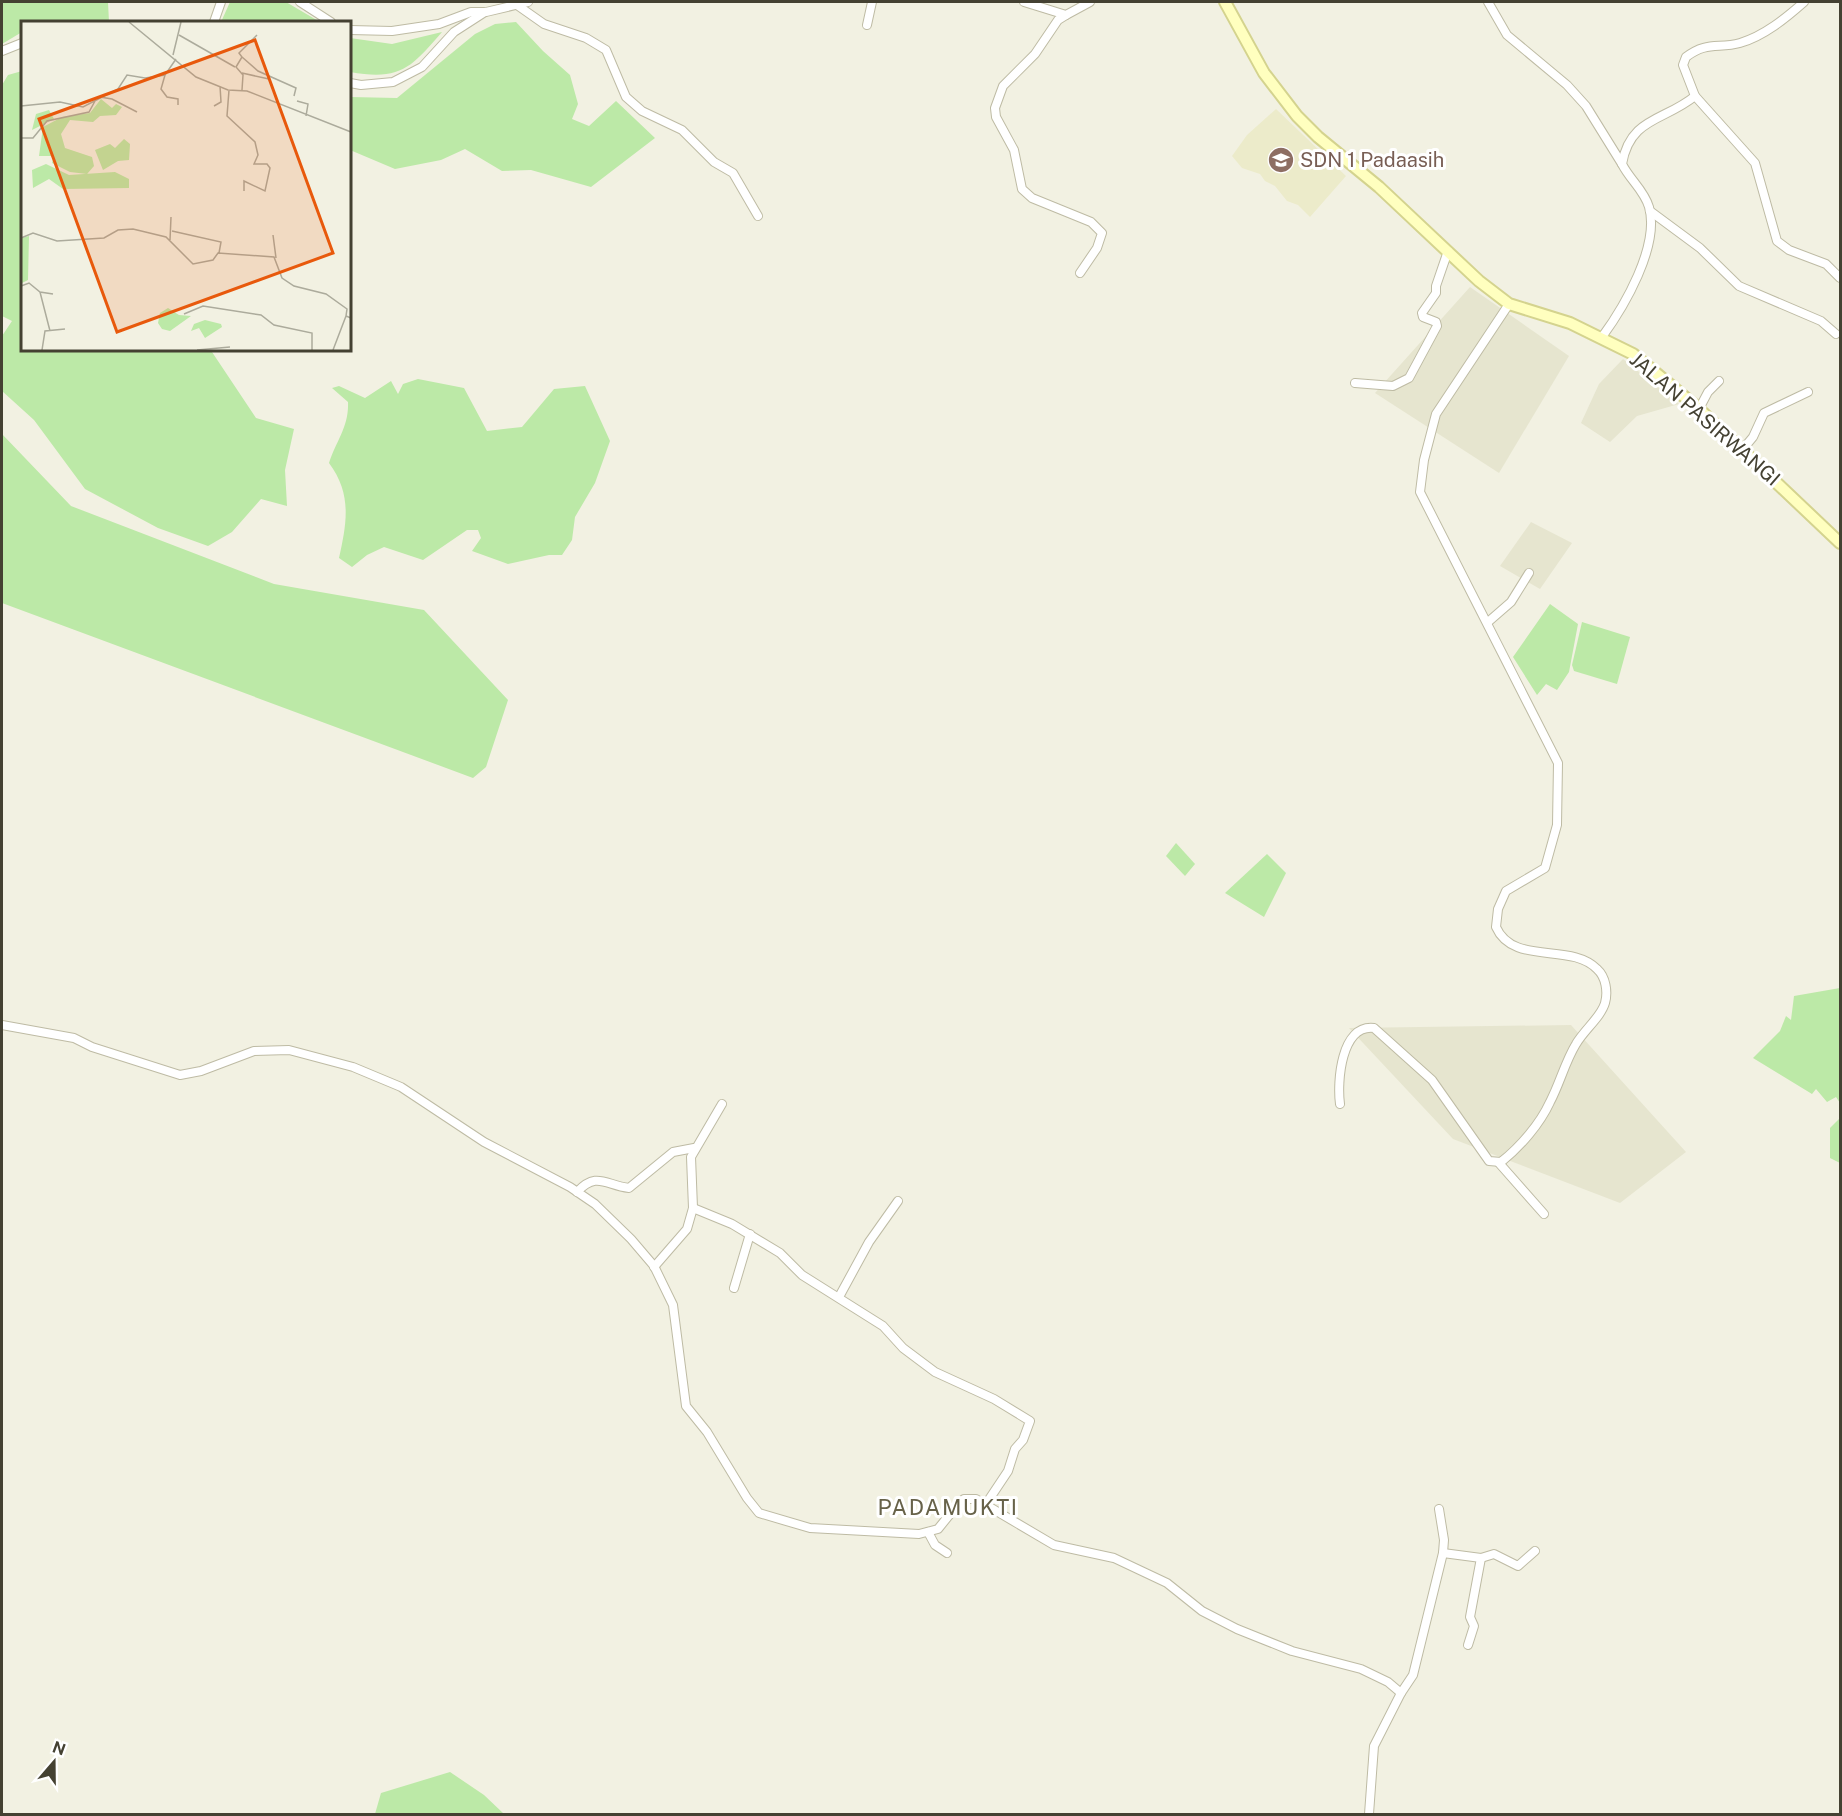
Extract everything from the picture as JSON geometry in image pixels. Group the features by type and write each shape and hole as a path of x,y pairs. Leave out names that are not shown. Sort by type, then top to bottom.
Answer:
{"street":[{"path":"214,21 221,2"},
{"path":"300,2 329,21"},
{"path":"351,30 392,31 439,24 471,12 486,12 528,2"},
{"path":"867,25 872,2"},
{"path":"1024,2 1066,15"},
{"path":"1080,273 1097,248 1102,233 1091,222 1032,198 1022,189 1014,150 996,117 996,108 1003,86 1035,54 1058,20 1090,2"},
{"name":"JALAN PASIRWANGI","path":"1226,2 1283,100 1318,137 1379,187 1479,281 1509,304 1570,323 1633,354 1743,449 1840,543"},
{"path":"1488,2 1507,35 1567,85 1586,106 1622,164 1638,184 1650,211 1651,228 1639,272 1622,306 1602,337"},
{"path":"1804,2 1752,39 1736,44 1703,46 1686,57 1683,65 1695,96 1755,163 1777,241 1789,250 1826,264 1840,278"},
{"path":"517,5 544,24 586,38 606,50 626,97 642,111 682,130 714,162 730,170 758,216"},
{"path":"351,83 361,85 393,82 422,67 454,32 486,12"},
{"path":"2,51 21,43"},
{"path":"1622,164 1624,150 1647,122 1695,96"},
{"path":"1650,211 1700,248 1738,286 1821,321 1836,334"},
{"path":"1354,383 1393,386 1414,373 1437,326 1436,322 1423,317 1422,313 1436,293 1436,286 1448,250"},
{"path":"1499,1163 1522,1142 1546,1110 1577,1043 1605,1005 1606,988 1599,969 1584,960 1525,949 1506,940 1496,927 1498,909 1506,891 1545,868 1557,825 1560,773 1557,760 1501,654 1488,622 1425,504 1420,482 1436,414 1509,304"},
{"path":"1699,409 1708,392 1719,381"},
{"path":"1743,449 1764,413 1808,392"},
{"path":"1488,622 1511,602 1529,573"},
{"path":"2,1025 74,1038 165,1072 180,1075 201,1071 254,1051 289,1050 353,1067 401,1087 484,1142 577,1192 602,1211 654,1267 673,1305 686,1406 712,1438 747,1498 759,1513 810,1528 919,1534 938,1529 964,1499 975,1499 1054,1545 1114,1558 1167,1583 1202,1611 1236,1629 1292,1651 1361,1669 1388,1682 1401,1693"},
{"path":"1340,1104 1338,1079 1352,1036 1363,1029 1374,1028 1432,1080 1486,1157 1492,1162 1499,1163 1544,1214"},
{"path":"654,1267 687,1229 693,1208 691,1157 694,1148 722,1104"},
{"path":"577,1192 587,1182 601,1179 616,1186 629,1188 673,1152 694,1148"},
{"path":"839,1297 873,1236 898,1201"},
{"path":"693,1208 750,1234 780,1253 802,1275 883,1326 903,1348 935,1372 994,1399 1030,1421 1024,1439 1016,1447 1009,1469 986,1504"},
{"path":"734,1288 750,1234"},
{"path":"1369,1815 1374,1746 1413,1673 1443,1553 1444,1540 1438,1509"},
{"path":"928,1532 935,1545 947,1553"},
{"path":"1443,1553 1481,1558 1494,1554 1518,1566 1535,1551"},
{"path":"1468,1645 1474,1626 1470,1617 1481,1558"}],"shaded area":[{"name":"SDN 1 Padaasih","path":"1276,109 1346,176 1310,217 1298,205 1287,201 1275,186 1265,181 1260,174 1242,168 1232,156 1247,135"},
{"path":"1470,287 1569,356 1499,473 1375,393"},
{"path":"1623,359 1679,404 1637,416 1610,442 1581,423 1599,384"},
{"path":"1531,522 1572,543 1540,589 1500,566"},
{"path":"1571,1025 1686,1152 1620,1203 1453,1139 1349,1028"}],"green space":[{"path":"2,2 108,2 109,21 21,21 21,33 2,44"},
{"path":"230,2 286,2 318,21 221,21"},
{"path":"516,22 570,75 578,104 572,119 589,126 616,101 655,138 591,187 531,170 502,171 465,149 441,160 395,169 351,150 351,97 397,98 475,34 495,24"},
{"path":"442,32 422,55 403,69 381,75 351,72 351,38 392,44"},
{"path":"21,71 21,351 212,352 256,418 294,429 285,470 287,506 261,499 232,532 208,546 158,528 85,489 34,420 2,391 2,336 12,321 2,316 2,85 8,75"},
{"path":"418,379 464,388 487,431 522,427 554,389 585,386 610,441 595,483 575,517 572,540 562,555 549,555 508,564 472,551 481,538 478,530 467,530 423,560 384,547 367,555 352,567 339,558 346,509 341,486 329,463 344,426 348,402 332,388 339,386 365,398 391,381 398,394 403,384"},
{"path":"2,434 71,506 274,584 424,610 508,700 486,767 473,778 2,603"},
{"path":"1550,604 1578,624 1569,672 1557,690 1546,684 1537,695 1513,657"},
{"path":"1582,622 1630,637 1617,684 1574,671 1572,665"},
{"path":"1176,843 1195,864 1185,876 1166,856"},
{"path":"1267,854 1286,873 1264,917 1225,893"},
{"path":"1840,988 1840,1103 1836,1097 1827,1102 1816,1089 1812,1094 1753,1058 1780,1031 1786,1016 1791,1020 1794,996"},
{"path":"1840,1118 1840,1163 1830,1158 1830,1128"},
{"path":"450,1772 484,1795 504,1814 375,1814 381,1793"}],"place":[{"name":"SDN 1 Padaasih","path":"1281,160"}],"district":[{"name":"PADAMUKTI","path":"948,1507"}]}
